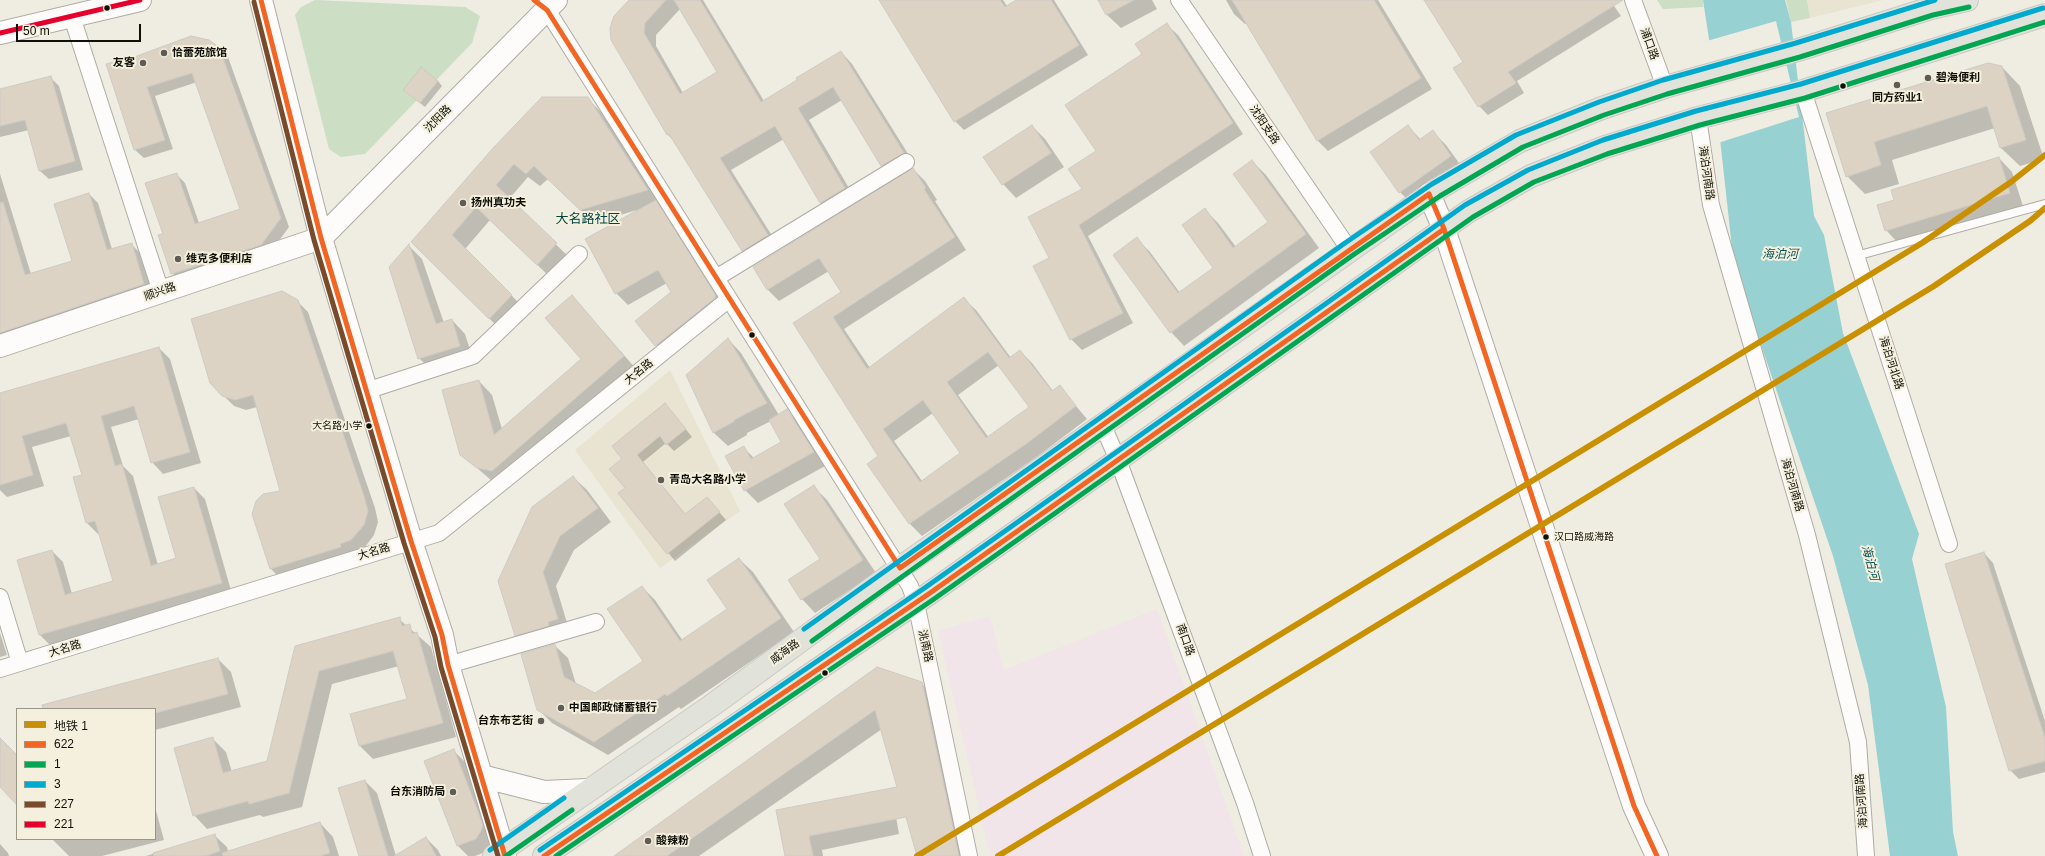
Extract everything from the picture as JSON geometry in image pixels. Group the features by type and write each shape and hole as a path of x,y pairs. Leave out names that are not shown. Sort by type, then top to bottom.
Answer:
{"main road":[{"path":"0,33 140,0"},
{"path":"261,0 321,238 411,541 442,635 448,665 481,776 501,854"},
{"name":"威海路","path":"501,854 587,790 711,706 900,568 1103,426 1349,249 1429,194 1520,141 1602,108 1665,87 1798,50 1931,8 1967,0"},
{"name":"沈阳路","path":"321,238 546,3"},
{"path":"544,856 916,603 1469,211 1531,176 1605,146 1698,118 1803,91 2045,15"},
{"path":"1429,194 1444,229 1634,806 1657,856"},
{"name":"顺兴路","path":"0,346 321,238"},
{"path":"481,776 544,792 587,790"}],"street":[{"name":"沈阳支路","path":"1179,0 1349,249"},
{"name":"浦口路","path":"1633,0 1665,87"},
{"name":"洮南路","path":"546,3 729,299 910,586 916,603 970,856"},
{"path":"72,17 161,292"},
{"name":"海泊河北路","path":"1803,91 1949,544"},
{"name":"海泊河南路","path":"1698,118 1711,205 1807,535 1858,742 1866,856"},
{"path":"716,278 906,162"},
{"path":"366,390 473,356 579,254"},
{"name":"大名路","path":"0,669 439,533 729,299"},
{"name":"南口路","path":"1103,426 1118,460 1242,796 1262,856"},
{"path":"0,597 20,663"},
{"path":"448,665 596,622"}],"lane":[{"path":"1856,256 2045,204"}],"shaded area":[{"path":"1807,0 1883,0 1810,18"},
{"name":"青岛大名路小学","path":"670,370 740,511 660,568 575,450"},
{"path":"1157,609 1244,856 990,856 938,631 990,616 1004,670"}],"green space":[{"path":"315,0 465,7 480,16 472,43 365,154 341,157 329,149 295,15 301,7"},
{"path":"1657,0 1703,0 1703,7 1663,9"},
{"path":"1786,0 1807,0 1810,18 1791,22"}],"water":[{"name":"海泊河","path":"1703,0 1785,0 1791,22 1814,216 1824,235 1843,333 1919,534 1912,559 1946,707 1953,832 1958,856 1890,856 1868,685 1833,556 1734,266 1709,39"}],"pier":[{"path":"1776,21 1799,117 1718,143 1707,41"}],"building":[{"path":"629,0 666,0 645,23 644,33 680,94 717,72 674,0 700,0 761,102 797,80 796,78 841,51 904,153 881,166 833,87 798,108 845,188 820,203 775,126 720,158 768,235 742,251 669,134 667,135 611,40 610,28 614,16"},
{"path":"879,0 1000,0 1005,7 1016,0 1051,0 1079,45 954,122"},
{"path":"1098,0 1134,0 1106,15"},
{"path":"1232,0 1374,0 1421,78 1317,141"},
{"path":"1424,0 1623,0 1508,72 1516,83 1478,107 1453,68 1463,62"},
{"path":"1167,23 1233,123 1079,225 1123,313 1070,340 1033,266 1049,258 1028,217 1082,189 1068,169 1096,151 1065,105 1142,54 1135,44"},
{"path":"191,36 209,40 219,47 281,218 261,245 171,274 158,235 163,234 145,183 177,173 195,224 240,209 192,73 147,87 165,140 134,150 106,64 137,56"},
{"path":"1988,63 2002,66 2026,140 2000,148 1987,106 1874,142 1881,165 1846,177 1826,113"},
{"path":"421,67 438,81 420,103 403,90"},
{"path":"51,76 75,161 39,171 25,120 0,126 0,89"},
{"path":"542,97 588,97 648,190 580,210 534,166 526,174 514,164 496,185 557,243 537,265 476,207 452,235 512,295 489,319 411,242 494,147"},
{"path":"1032,125 1051,153 1002,185 983,157"},
{"path":"1408,125 1419,140 1433,130 1451,156 1399,193 1370,152"},
{"path":"1999,157 2010,193 1885,231 1877,205 1894,200 1891,190"},
{"path":"1252,160 1306,234 1170,333 1113,255 1137,237 1178,293 1213,268 1182,225 1205,208 1233,248 1268,222 1233,174"},
{"path":"913,168 926,188 924,189 955,237 833,317 867,369 964,297 1009,358 1020,350 1052,391 1060,385 1076,406 1026,444 909,524 867,464 878,456 793,323 841,292 819,258 767,290 753,267","holes":["988,352 1029,407 986,438 947,382","923,400 960,453 920,482 883,429"]},
{"path":"89,193 107,250 132,243 144,284 0,333 0,203 3,202 25,275 72,261 54,204"},
{"path":"656,200 715,294 715,298 655,346 635,321 671,292 658,270 615,294 585,239"},
{"path":"409,244 436,324 452,319 460,346 418,359 389,267"},
{"path":"282,291 298,300 368,511 364,525 351,540 340,544 341,547 270,569 252,514 256,501 263,494 280,491 253,395 235,400 222,396 210,383 191,319"},
{"path":"572,295 624,356 492,471 477,468 460,455 442,390 479,380 494,435 581,359 545,318"},
{"path":"728,338 767,403 713,433 686,375"},
{"path":"159,347 190,452 151,463 134,406 101,416 115,466 122,464 151,566 176,558 158,497 194,487 222,583 39,635 17,560 52,550 65,595 113,581 95,521 86,523 73,477 82,475 66,423 22,436 33,475 0,485 0,393"},
{"path":"665,403 686,429 666,445 660,436 637,455 685,514 707,497 720,512 667,554 618,493 625,488 609,469 622,459 612,446"},
{"path":"787,409 814,452 744,491 725,456 744,446 751,459 781,442 769,420"},
{"path":"573,476 598,508 560,536 543,572 558,619 548,622 549,626 515,636 498,581 532,507"},
{"path":"814,485 863,560 801,600 788,580 820,559 784,504"},
{"path":"1984,552 2045,738 2045,761 2009,771 1945,564"},
{"path":"739,558 781,618 667,696 665,694 594,742 537,710 521,654 555,644 564,677 595,693 643,661 607,609 642,586 680,641 727,609 707,580"},
{"path":"400,617 402,626 410,624 412,634 417,632 443,723 359,746 350,714 407,699 393,651 319,671 289,793 249,804 248,801 193,816 174,748 213,737 223,773 267,761 295,646"},
{"path":"218,658 228,694 156,713 156,708 43,708 42,705"},
{"path":"877,667 922,682 959,856 917,856 906,817 809,836 813,856 785,856 776,810 897,787 875,710 667,856 614,856"},
{"path":"0,738 16,754 16,804 0,787"},
{"name":"台东消防局","path":"454,749 483,825 476,839 457,846 424,761"},
{"path":"365,780 388,856 359,856 338,788"},
{"path":"320,822 330,853 320,856 223,856 222,853"},
{"path":"215,834 220,851 206,856 154,856 153,853"},
{"path":"426,837 436,856 394,856"}],"metro line":[{"name":"1","path":"917,856 1922,243 2011,182 2045,155"},
{"name":"1","path":"998,856 1934,286 2030,221 2045,208"}],"transit line":[{"name":"221","path":"0,33 140,0"},
{"name":"622","path":"261,0 321,238 411,541 442,635 448,665 505,856"},
{"name":"622","path":"534,0 547,10 900,568 1429,194 1444,229 1634,806 1657,856"},
{"name":"3","path":"804,629 1345,243 1432,184 1516,135 1599,102 1663,80 1796,43 1935,0"},
{"name":"227","path":"254,2 314,240 404,543 435,637 441,667 498,856"},
{"name":"1","path":"812,641 1353,255 1440,196 1523,147 1604,115 1667,94 1800,57 1933,15 1969,7"},
{"name":"3","path":"540,850 926,587 1465,205 1528,170 1603,140 1696,111 1801,84 2043,8"},
{"name":"1","path":"556,856 934,599 1473,217 1534,182 1607,154 1700,125 1805,98 2045,22"},
{"name":"622","path":"544,856 930,593 1444,229"},
{"name":"3","path":"490,850 564,798"},
{"name":"1","path":"506,856 572,810"}],"place":[{"name":"恰蕾苑旅馆","path":"164,53"},
{"name":"友客","path":"143,63"},
{"name":"碧海便利","path":"1928,78"},
{"name":"同方药业1","path":"1897,85"},
{"name":"扬州真功夫","path":"463,203"},
{"name":"维克多便利店","path":"178,259"},
{"name":"大名路小学","path":"369,426"},
{"name":"青岛大名路小学","path":"661,480"},
{"name":"汉口路威海路","path":"1546,537"},
{"name":"中国邮政储蓄银行","path":"561,708"},
{"name":"台东布艺街","path":"541,721"},
{"name":"台东消防局","path":"453,792"},
{"name":"酸辣粉","path":"648,841"}],"district":[{"name":"大名路社区","path":"588,219"}]}
